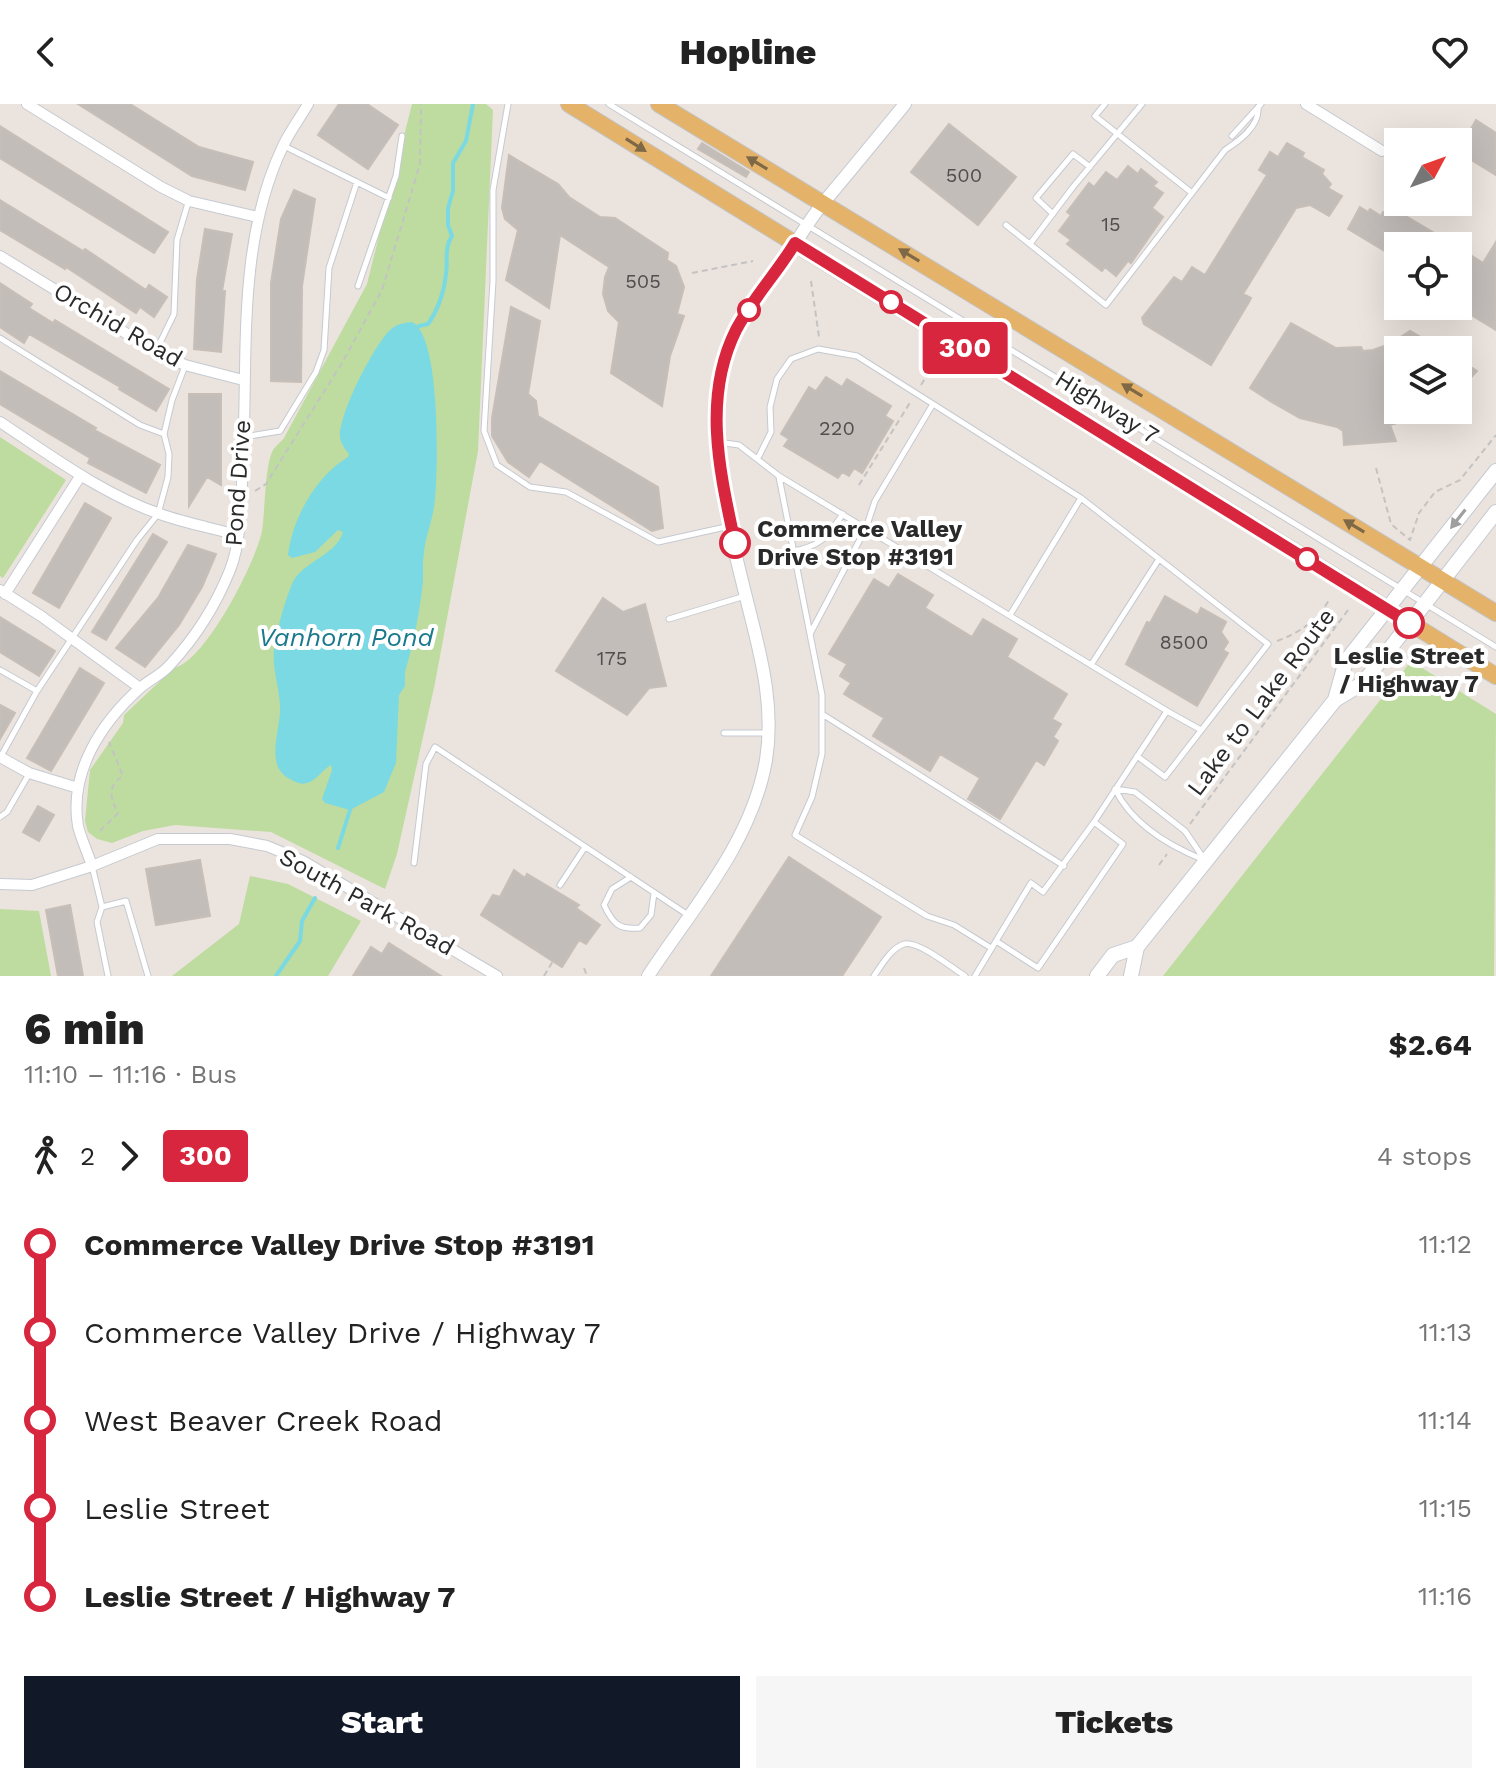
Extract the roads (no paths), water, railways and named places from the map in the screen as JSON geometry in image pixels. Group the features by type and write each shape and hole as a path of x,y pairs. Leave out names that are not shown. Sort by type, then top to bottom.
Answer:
{"main road":[{"name":"Highway 7","path":"569,104 1496,676"},
{"name":"Highway 7","path":"659,104 1496,613"},
{"path":"1335,700 1346,661 1496,471"},
{"path":"1131,976 1137,947 1205,860 1335,700 1363,683 1496,512"},
{"path":"1097,976 1113,955 1137,947"}],"street":[{"path":"27,104 189,201 258,217"},
{"name":"Pond Drive","path":"92,866 78,826 78,788 82,765 104,728 140,688 167,668 199,631 231,568 241,495 249,277 258,217 283,146 308,104"},
{"path":"648,976 747,823 766,762 769,733 766,676 731,526 716,441 720,386 735,332 757,295 823,203 905,104"},
{"path":"1306,104 1382,151"},
{"name":"Orchid Road","path":"0,256 155,351 185,365 243,380"},
{"path":"0,422 81,475 158,514 237,535"},
{"path":"81,475 3,592 140,688"},
{"path":"0,757 29,773 78,788"},
{"name":"South Park Road","path":"0,884 32,885 92,866 158,839 230,839 267,846 314,867 497,976"}],"lane":[{"path":"508,104 493,190 493,281 484,431 497,465 530,487 566,492 658,542 731,526"},
{"path":"609,104 1496,647"},
{"path":"1105,104 1095,116 1192,193"},
{"path":"1030,244 1142,104"},
{"path":"1232,136 1260,106"},
{"path":"1006,225 1106,305 1225,150 1242,139 1259,115 1260,106"},
{"path":"358,286 396,176 402,136"},
{"path":"283,146 389,198"},
{"path":"1053,214 1036,198 1073,154 1090,167"},
{"path":"244,437 280,431 316,372 324,350 329,268 357,182"},
{"path":"155,351 174,314 177,240 189,201"},
{"path":"0,338 140,425 164,434"},
{"path":"758,458 771,432 770,407 777,379 791,359 818,349 857,356 1081,498 1268,644 1165,777 1137,756"},
{"path":"0,757 37,691 137,540 158,514 168,477 169,454 164,434 185,365"},
{"path":"810,634 866,528 875,501 933,404"},
{"path":"716,441 739,445 779,476 1201,730"},
{"path":"779,476 822,695 822,754 812,797 795,835 927,916 954,925 991,948"},
{"path":"1010,615 1081,498"},
{"path":"793,551 812,547 825,539 843,514"},
{"path":"1091,665 1159,559"},
{"path":"669,619 746,596"},
{"path":"0,670 37,691"},
{"path":"975,976 1031,883 1043,892 1064,866 1167,711"},
{"path":"822,714 1064,866"},
{"path":"724,733 769,733"},
{"path":"414,863 426,764 435,747 688,915"},
{"path":"0,817 7,812 29,773"},
{"path":"1115,789 1135,792 1185,831 1205,860"},
{"path":"1115,789 1123,807 1165,841 1205,860"},
{"path":"996,941 1038,968 1123,844 1094,822"},
{"path":"560,885 585,847"},
{"path":"92,866 102,907 97,922 108,976"},
{"path":"631,877 612,889 604,905 612,923 624,930 640,928 651,915 654,893"},
{"path":"102,907 126,901 148,976"},
{"path":"874,976 888,956 902,944 915,944 965,976"}],"water":[{"name":"Vanhorn Pond","path":"412,322 421,332 433,376 437,432 434,505 424,552 423,584 405,672 405,686 399,695 396,763 384,792 350,810 325,803 322,799 331,765 303,784 290,779 277,765 275,756 280,705 274,650 281,616 296,576 333,547 343,532 338,530 315,552 292,558 288,555 290,541 300,513 326,475 348,457 340,437 341,427 358,382 374,352 392,329"}],"waterway":[{"path":"419,326 428,324 432,319 444,287 447,249 452,236 448,225 448,208 453,191 453,163 466,141 473,104"},
{"path":"338,848 350,810"},
{"path":"276,976 300,941 302,921 315,898"}],"place":[{"name":"Commerce Valley Drive Stop #3191","path":"735,543"},
{"name":"Leslie Street / Highway 7","path":"1409,623"}]}
